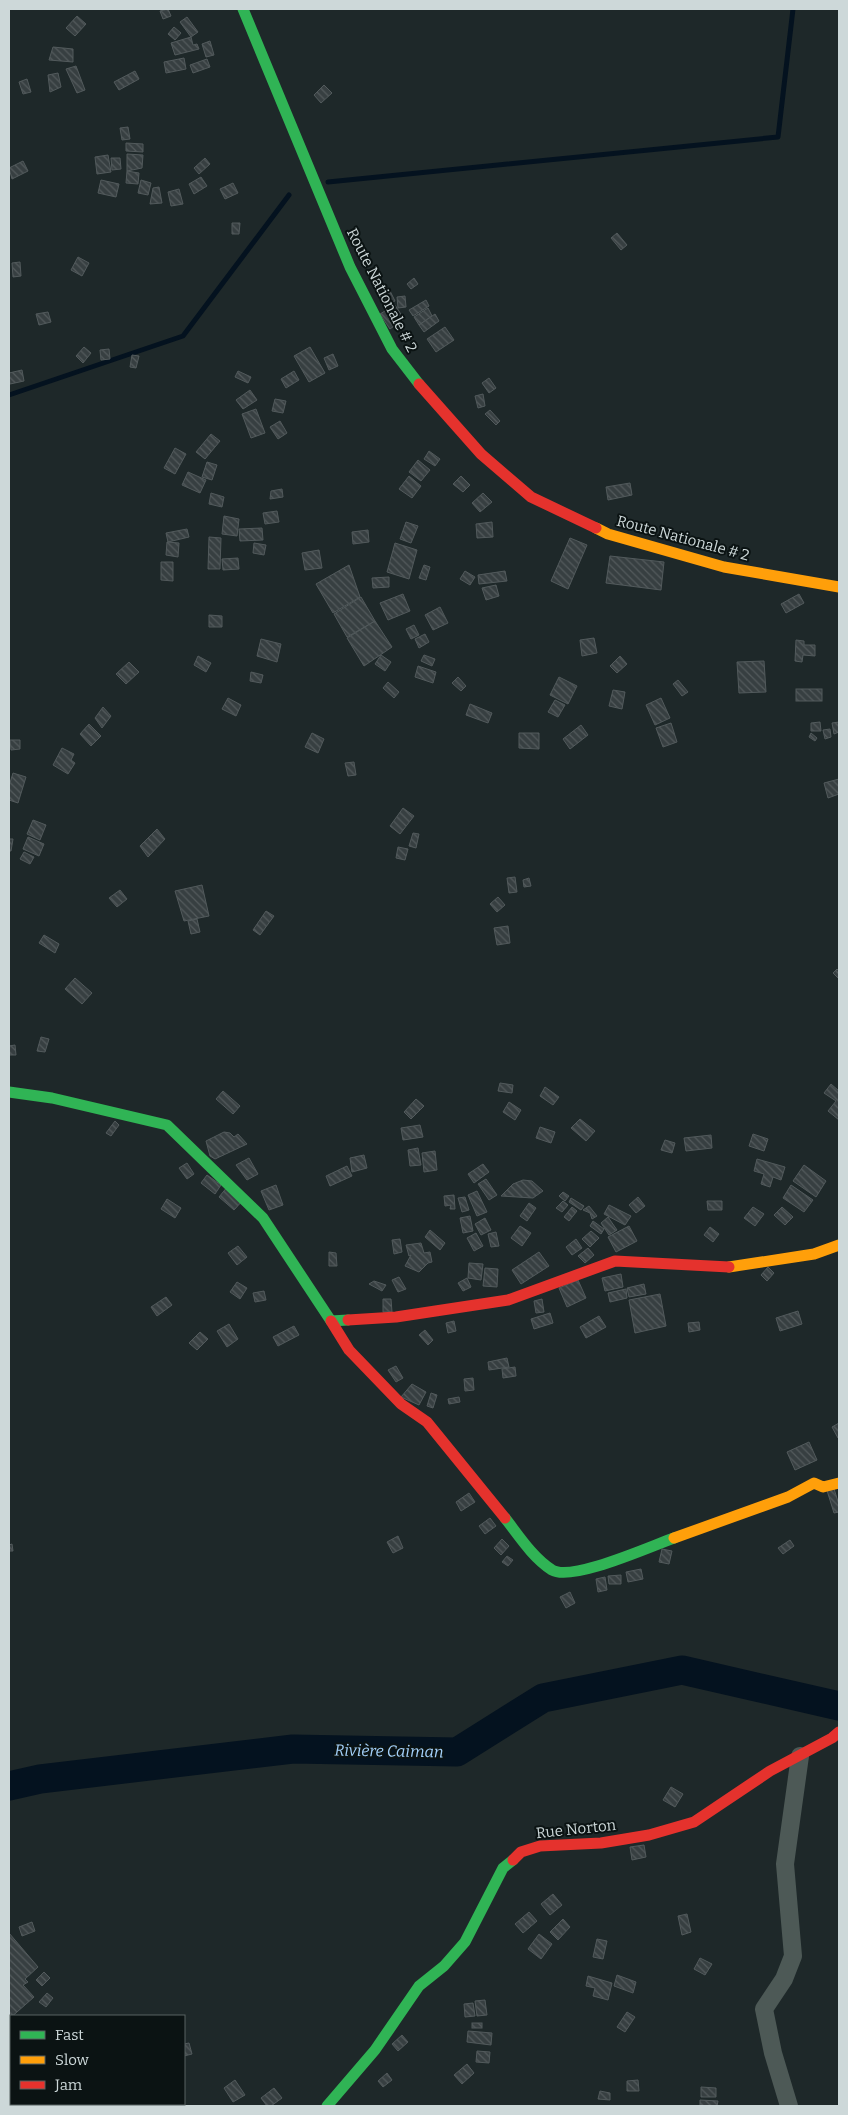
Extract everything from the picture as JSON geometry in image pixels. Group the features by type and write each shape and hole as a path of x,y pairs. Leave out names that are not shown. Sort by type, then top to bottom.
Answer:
{"street":[{"name":"Route Nationale # 2","path":"243,9 350,267 392,349 430,399 481,454 531,497 608,534 724,567 839,587"},
{"path":"9,1092 52,1098 167,1125 263,1218 349,1350 401,1404 427,1422 452,1450 536,1557 554,1571 570,1573 604,1564 698,1529 732,1520 788,1497 814,1483 823,1487 839,1483"},
{"path":"331,1321 396,1316 508,1300 615,1261 736,1267 814,1254 839,1245"},
{"name":"Rue Norton","path":"327,2106 374,2050 419,1986 444,1966 464,1942 484,1908 503,1868 521,1852 540,1846 601,1843 649,1835 694,1822 770,1771 800,1756 839,1732"},
{"path":"789,2106 773,2053 764,2017 764,2009 784,1979 793,1956 785,1864 800,1756"}],"building":[{"path":"168,9 171,16 163,19 160,11"},
{"path":"77,16 86,24 75,36 66,28"},
{"path":"187,17 198,32 191,37 180,22"},
{"path":"174,27 181,33 175,40 168,34"},
{"path":"191,37 193,45 197,44 199,49 175,55 171,43"},
{"path":"210,41 214,55 206,57 202,44"},
{"path":"53,47 73,49 73,62 49,60"},
{"path":"184,58 186,69 166,73 164,62"},
{"path":"207,59 210,67 193,73 190,65"},
{"path":"76,66 85,90 77,93 66,69"},
{"path":"135,71 139,79 119,90 114,82"},
{"path":"58,73 61,87 50,92 48,75"},
{"path":"27,79 31,92 23,94 19,82"},
{"path":"324,85 332,93 321,103 314,95"},
{"path":"128,127 130,139 122,140 120,128"},
{"path":"126,143 143,144 143,152 126,151"},
{"path":"127,154 143,155 142,168 127,171"},
{"path":"108,155 111,172 97,174 95,157"},
{"path":"111,158 120,158 121,169 112,170"},
{"path":"205,158 210,164 199,174 194,168"},
{"path":"23,161 28,171 12,179 9,168"},
{"path":"127,171 139,173 138,184 126,183"},
{"path":"201,177 207,186 194,194 189,184"},
{"path":"101,180 119,184 116,197 98,193"},
{"path":"141,180 151,183 148,195 138,193"},
{"path":"233,183 238,193 225,199 220,189"},
{"path":"159,187 162,203 150,204 153,188"},
{"path":"179,189 183,204 171,206 168,192"},
{"path":"232,223 240,223 239,234 232,234"},
{"path":"617,233 627,245 621,250 611,238"},
{"path":"78,257 89,263 82,276 71,270"},
{"path":"20,262 21,276 13,277 12,263"},
{"path":"414,278 418,284 411,289 407,284"},
{"path":"390,291 395,301 385,306 380,295"},
{"path":"405,296 406,307 398,308 397,297"},
{"path":"426,300 429,306 413,316 409,310"},
{"path":"395,305 404,319 390,329 380,314"},
{"path":"428,308 432,316 419,325 414,317"},
{"path":"48,312 51,322 39,325 36,314"},
{"path":"435,314 439,321 424,332 419,325"},
{"path":"445,327 454,340 436,352 427,339"},
{"path":"84,347 91,353 83,363 76,356"},
{"path":"310,347 325,373 309,382 294,356"},
{"path":"109,349 110,359 101,360 100,350"},
{"path":"333,354 338,366 329,370 324,358"},
{"path":"132,355 139,356 136,368 130,367"},
{"path":"22,370 24,381 10,384 9,373"},
{"path":"238,371 251,377 248,383 235,377"},
{"path":"294,371 299,380 286,388 281,379"},
{"path":"489,378 496,388 489,393 482,383"},
{"path":"250,390 257,400 243,409 236,400"},
{"path":"483,394 485,406 478,408 475,396"},
{"path":"275,399 286,401 283,413 272,411"},
{"path":"256,409 265,433 251,438 242,414"},
{"path":"490,410 500,421 496,425 485,414"},
{"path":"280,421 287,433 278,439 270,427"},
{"path":"211,434 220,441 205,459 196,452"},
{"path":"175,448 186,454 175,474 164,468"},
{"path":"429,451 440,459 435,466 424,459"},
{"path":"418,460 430,470 421,481 409,472"},
{"path":"207,462 217,465 212,480 202,477"},
{"path":"188,472 206,480 200,493 182,485"},
{"path":"409,476 421,486 412,498 399,489"},
{"path":"461,476 470,485 463,492 453,484"},
{"path":"630,483 632,495 608,500 606,487"},
{"path":"282,489 283,497 270,499 271,491"},
{"path":"211,493 224,497 222,507 209,504"},
{"path":"483,493 492,502 480,512 472,503"},
{"path":"277,511 279,522 265,524 263,513"},
{"path":"224,516 239,519 237,536 222,534"},
{"path":"406,522 418,526 411,543 400,539"},
{"path":"492,522 493,537 477,538 476,524"},
{"path":"262,528 263,540 240,541 239,529"},
{"path":"187,529 189,537 168,542 166,533"},
{"path":"368,530 369,542 353,544 352,532"},
{"path":"209,537 221,538 220,569 208,569"},
{"path":"570,538 587,545 568,589 551,581"},
{"path":"167,542 179,543 178,557 166,555"},
{"path":"254,543 266,545 264,555 253,553"},
{"path":"395,543 417,550 409,579 387,572"},
{"path":"319,550 322,568 305,570 302,553"},
{"path":"610,556 664,562 661,590 606,583"},
{"path":"238,558 239,569 223,570 222,559"},
{"path":"161,562 173,562 173,581 161,580"},
{"path":"349,565 360,597 333,613 316,584"},
{"path":"424,565 430,567 426,580 419,578"},
{"path":"465,571 475,577 470,585 460,579"},
{"path":"505,571 507,581 479,584 478,575"},
{"path":"389,577 389,587 373,588 372,578"},
{"path":"496,585 499,596 486,600 482,588"},
{"path":"403,594 410,611 388,620 380,603"},
{"path":"799,594 804,603 786,613 781,604"},
{"path":"361,597 375,621 347,637 334,614"},
{"path":"440,607 448,623 433,630 425,615"},
{"path":"209,615 222,616 222,627 209,627"},
{"path":"375,621 392,647 364,666 347,638"},
{"path":"414,625 419,635 411,639 406,629"},
{"path":"425,634 429,642 419,648 415,639"},
{"path":"594,638 597,653 582,656 580,640"},
{"path":"261,639 281,644 277,662 257,656"},
{"path":"796,640 804,641 804,645 815,645 815,656 803,655 802,662 795,661"},
{"path":"381,655 391,662 385,671 375,664"},
{"path":"424,655 435,659 432,666 421,661"},
{"path":"198,656 211,663 206,672 194,665"},
{"path":"620,656 627,664 617,673 610,666"},
{"path":"764,661 766,692 739,693 737,662"},
{"path":"129,662 139,672 126,684 116,674"},
{"path":"418,666 436,672 433,683 415,677"},
{"path":"251,672 263,675 261,683 250,681"},
{"path":"458,677 466,686 461,691 452,683"},
{"path":"559,677 577,686 568,704 550,695"},
{"path":"678,680 688,692 682,696 673,684"},
{"path":"388,682 399,692 394,698 383,688"},
{"path":"796,689 822,689 822,701 796,701"},
{"path":"613,690 625,692 622,709 609,706"},
{"path":"228,698 241,705 236,716 222,709"},
{"path":"661,698 670,718 655,725 646,705"},
{"path":"555,700 565,705 558,717 548,712"},
{"path":"470,704 492,713 488,723 466,715"},
{"path":"103,707 111,716 102,728 95,718"},
{"path":"820,722 821,731 811,731 811,723"},
{"path":"839,722 839,732 834,734 832,723"},
{"path":"671,723 677,742 663,747 656,728"},
{"path":"89,724 101,736 91,746 80,734"},
{"path":"581,725 588,735 570,749 563,739"},
{"path":"830,729 831,737 825,739 823,730"},
{"path":"312,733 324,739 318,753 305,747"},
{"path":"519,733 539,733 539,749 519,748"},
{"path":"811,733 817,738 815,741 809,737"},
{"path":"10,740 20,740 20,749 11,750"},
{"path":"62,748 74,754 71,760 75,763 68,774 53,765"},
{"path":"354,762 356,775 348,776 345,763"},
{"path":"13,773 26,777 18,803 9,800 9,786"},
{"path":"839,779 839,794 828,798 824,783"},
{"path":"403,808 414,816 400,834 390,826"},
{"path":"33,820 46,825 40,840 27,834"},
{"path":"157,829 165,839 148,857 140,846"},
{"path":"413,833 419,834 416,848 409,846"},
{"path":"28,837 44,844 39,856 23,849"},
{"path":"9,839 13,839 11,851 9,851"},
{"path":"398,847 408,849 405,860 396,858"},
{"path":"24,852 34,857 30,864 20,859"},
{"path":"515,877 517,892 509,893 507,878"},
{"path":"529,878 531,886 524,887 523,880"},
{"path":"202,885 209,916 184,921 175,891"},
{"path":"120,890 127,899 117,907 109,898"},
{"path":"498,897 505,905 497,912 490,904"},
{"path":"266,911 274,916 260,935 253,930"},
{"path":"197,919 200,932 191,934 188,921"},
{"path":"508,926 510,943 497,945 494,928"},
{"path":"44,935 59,944 55,953 39,943"},
{"path":"837,969 839,971 838,978 833,973"},
{"path":"75,978 92,993 82,1004 65,989"},
{"path":"41,1037 49,1039 45,1052 37,1051"},
{"path":"15,1045 16,1055 9,1055 9,1046"},
{"path":"500,1083 513,1085 512,1093 498,1091"},
{"path":"831,1084 839,1091 839,1120 828,1111 836,1101 824,1093"},
{"path":"545,1087 559,1097 553,1105 540,1096"},
{"path":"223,1091 240,1106 233,1114 216,1099"},
{"path":"416,1099 424,1106 411,1119 404,1112"},
{"path":"509,1102 521,1110 515,1120 503,1112"},
{"path":"580,1119 595,1131 586,1141 571,1128"},
{"path":"115,1121 119,1125 111,1136 106,1133"},
{"path":"420,1125 423,1137 403,1140 401,1128"},
{"path":"540,1127 555,1132 551,1143 536,1138"},
{"path":"224,1132 230,1133 234,1137 238,1134 247,1144 215,1159 210,1156 206,1141"},
{"path":"753,1134 768,1139 764,1151 749,1146"},
{"path":"711,1135 712,1148 686,1151 684,1138"},
{"path":"665,1140 675,1143 672,1153 661,1150"},
{"path":"418,1148 421,1165 410,1166 408,1150"},
{"path":"435,1151 437,1170 424,1172 422,1153"},
{"path":"364,1155 367,1168 352,1172 350,1158"},
{"path":"249,1158 258,1174 247,1180 236,1165"},
{"path":"757,1159 785,1167 781,1180 773,1177 770,1187 761,1184 764,1174 754,1171"},
{"path":"187,1163 194,1174 187,1179 179,1168"},
{"path":"483,1164 489,1172 474,1183 468,1174"},
{"path":"804,1165 826,1181 816,1197 793,1181"},
{"path":"347,1166 352,1176 330,1186 326,1176"},
{"path":"207,1175 221,1185 215,1194 201,1183"},
{"path":"486,1179 497,1195 489,1200 478,1184"},
{"path":"523,1180 532,1181 543,1191 533,1198 501,1196 513,1184"},
{"path":"276,1185 283,1205 269,1210 261,1191"},
{"path":"791,1185 813,1200 804,1212 783,1198"},
{"path":"228,1186 243,1200 234,1210 219,1197"},
{"path":"477,1191 487,1212 477,1216 468,1195"},
{"path":"563,1192 569,1196 565,1201 559,1196"},
{"path":"454,1195 455,1209 450,1209 451,1205 445,1206 444,1196"},
{"path":"465,1197 469,1210 462,1212 458,1198"},
{"path":"638,1197 645,1206 636,1213 629,1205"},
{"path":"571,1198 584,1206 581,1210 569,1202"},
{"path":"167,1199 181,1208 175,1218 161,1209"},
{"path":"563,1201 568,1205 562,1212 556,1208"},
{"path":"707,1201 722,1201 722,1210 708,1210"},
{"path":"529,1203 536,1208 527,1221 520,1216"},
{"path":"609,1205 631,1216 625,1225 604,1214"},
{"path":"589,1206 597,1216 592,1219 590,1213 583,1210"},
{"path":"572,1207 577,1211 569,1221 564,1217"},
{"path":"753,1207 764,1214 755,1226 744,1218"},
{"path":"782,1207 793,1217 785,1225 774,1215"},
{"path":"470,1216 473,1231 463,1233 460,1218"},
{"path":"608,1217 617,1230 609,1235 601,1223"},
{"path":"485,1218 491,1230 481,1235 475,1224"},
{"path":"593,1221 604,1229 601,1234 590,1226"},
{"path":"520,1226 531,1233 522,1246 511,1238"},
{"path":"629,1226 637,1241 616,1252 608,1237"},
{"path":"710,1227 719,1234 713,1242 704,1235"},
{"path":"430,1230 445,1243 440,1250 425,1237"},
{"path":"591,1231 599,1238 590,1247 582,1239"},
{"path":"496,1232 499,1246 491,1247 488,1234"},
{"path":"476,1233 483,1246 474,1251 467,1238"},
{"path":"400,1239 402,1252 394,1254 392,1240"},
{"path":"576,1239 582,1248 572,1255 566,1247"},
{"path":"421,1243 424,1253 430,1252 432,1262 428,1263 419,1272 405,1266 411,1255 409,1256 406,1245"},
{"path":"238,1246 247,1257 237,1265 228,1253"},
{"path":"588,1248 594,1255 585,1263 578,1256"},
{"path":"329,1252 336,1253 337,1266 329,1266"},
{"path":"539,1252 549,1266 521,1284 512,1270"},
{"path":"469,1263 483,1264 481,1280 468,1278"},
{"path":"768,1267 774,1273 767,1281 761,1275"},
{"path":"485,1268 498,1269 497,1287 483,1286"},
{"path":"621,1274 623,1287 605,1291 602,1278"},
{"path":"399,1277 406,1289 398,1292 392,1280"},
{"path":"467,1278 471,1287 463,1291 458,1283"},
{"path":"578,1280 586,1298 567,1307 559,1288"},
{"path":"374,1281 386,1285 382,1291 369,1284"},
{"path":"237,1282 247,1288 240,1299 230,1292"},
{"path":"644,1284 646,1294 629,1297 627,1288"},
{"path":"626,1289 627,1298 610,1302 608,1293"},
{"path":"264,1291 266,1300 255,1302 253,1293"},
{"path":"660,1294 666,1326 635,1333 629,1300"},
{"path":"166,1297 172,1305 157,1316 151,1307"},
{"path":"383,1299 391,1299 392,1312 383,1312"},
{"path":"542,1299 544,1312 536,1313 534,1301"},
{"path":"798,1311 802,1324 780,1331 776,1318"},
{"path":"550,1313 553,1323 534,1329 531,1319"},
{"path":"599,1316 606,1327 586,1338 580,1327"},
{"path":"454,1321 456,1331 448,1333 446,1323"},
{"path":"699,1322 700,1330 689,1332 688,1323"},
{"path":"229,1324 238,1339 227,1347 217,1331"},
{"path":"294,1326 299,1335 278,1346 273,1337"},
{"path":"425,1330 433,1340 428,1345 419,1335"},
{"path":"200,1332 208,1339 197,1350 189,1343"},
{"path":"507,1358 509,1367 489,1370 488,1362"},
{"path":"396,1366 403,1378 396,1382 388,1370"},
{"path":"515,1367 516,1376 503,1378 502,1369"},
{"path":"473,1378 474,1390 465,1391 464,1379"},
{"path":"412,1384 426,1392 419,1405 401,1397"},
{"path":"431,1393 437,1395 433,1408 427,1406"},
{"path":"459,1397 460,1402 449,1404 448,1399"},
{"path":"839,1423 839,1437 838,1438 832,1427"},
{"path":"809,1442 817,1460 795,1470 787,1452"},
{"path":"832,1482 839,1505 839,1512 834,1513 825,1484"},
{"path":"469,1493 475,1502 461,1511 456,1502"},
{"path":"490,1518 496,1526 485,1534 479,1526"},
{"path":"398,1536 403,1548 393,1553 387,1542"},
{"path":"502,1539 509,1546 501,1555 494,1548"},
{"path":"790,1540 794,1546 783,1554 778,1548"},
{"path":"12,1544 13,1551 9,1551 9,1545"},
{"path":"662,1549 672,1551 669,1564 659,1562"},
{"path":"507,1556 513,1560 508,1566 502,1562"},
{"path":"641,1569 643,1579 628,1582 626,1572"},
{"path":"621,1575 621,1584 609,1584 608,1576"},
{"path":"605,1577 607,1590 598,1592 596,1579"},
{"path":"570,1592 575,1603 566,1608 560,1597"},
{"path":"671,1787 683,1794 675,1807 663,1800"},
{"path":"644,1845 646,1857 632,1860 630,1847"},
{"path":"553,1894 562,1905 550,1915 541,1904"},
{"path":"529,1912 537,1921 523,1933 515,1924"},
{"path":"687,1914 691,1932 682,1935 678,1916"},
{"path":"563,1919 570,1927 558,1940 550,1932"},
{"path":"32,1922 35,1931 22,1936 19,1927"},
{"path":"9,1933 38,1967 25,1979 28,1982 23,1985 34,1997 14,2015 10,2015 9,2019"},
{"path":"539,1934 552,1944 541,1959 528,1949"},
{"path":"597,1939 607,1941 603,1959 593,1957"},
{"path":"700,1958 712,1964 705,1975 694,1969"},
{"path":"44,1972 50,1978 42,1986 36,1980"},
{"path":"617,1975 636,1982 633,1993 614,1986"},
{"path":"588,1976 612,1983 608,2000 593,1996 595,1988 586,1986"},
{"path":"47,1993 53,1998 46,2007 39,2002"},
{"path":"485,2000 487,2015 477,2016 475,2001"},
{"path":"473,2003 475,2016 465,2017 464,2004"},
{"path":"627,2012 635,2017 625,2032 617,2027"},
{"path":"472,2023 482,2023 482,2028 472,2028"},
{"path":"468,2031 492,2033 491,2045 467,2042"},
{"path":"402,2035 408,2042 398,2051 392,2044"},
{"path":"189,2043 192,2054 185,2056 185,2044"},
{"path":"477,2051 490,2052 489,2063 476,2062"},
{"path":"467,2064 474,2073 462,2084 454,2075"},
{"path":"387,2073 392,2080 383,2087 378,2081"},
{"path":"235,2080 245,2095 233,2102 224,2088"},
{"path":"638,2080 639,2091 627,2091 627,2081"},
{"path":"701,2087 716,2088 716,2097 701,2097"},
{"path":"274,2088 282,2098 271,2106 267,2106 261,2098"},
{"path":"600,2091 610,2093 610,2100 598,2099"},
{"path":"700,2100 718,2101 717,2106 700,2106"}],"waterway":[{"path":"328,182 778,137 793,9"},
{"path":"9,395 183,336 289,195"},
{"name":"Rivière Caiman","path":"9,1786 40,1779 293,1749 457,1752 543,1698 682,1670 839,1706"}],"traffic: fast":[{"path":"243,9 350,267 392,349 419,384"},
{"path":"9,1092 52,1098 167,1125 263,1218 331,1321 348,1320"},
{"path":"505,1518 545,1565 552,1570 562,1572 593,1567 631,1555 674,1538"},
{"path":"327,2106 375,2050 419,1986 444,1966 465,1942 503,1868 513,1860"}],"traffic: slow":[{"path":"596,528 608,534 724,567 839,587"},
{"path":"729,1267 814,1254 839,1245"},
{"path":"674,1538 788,1497 814,1483 823,1487 839,1483"}],"traffic: jam":[{"path":"419,384 481,454 531,497 596,528"},
{"path":"348,1320 396,1317 508,1300 615,1261 729,1267"},
{"path":"331,1321 349,1350 401,1404 427,1422 505,1518"},
{"path":"513,1860 521,1852 540,1846 601,1843 649,1835 694,1822 770,1771 832,1738 839,1732"}]}
